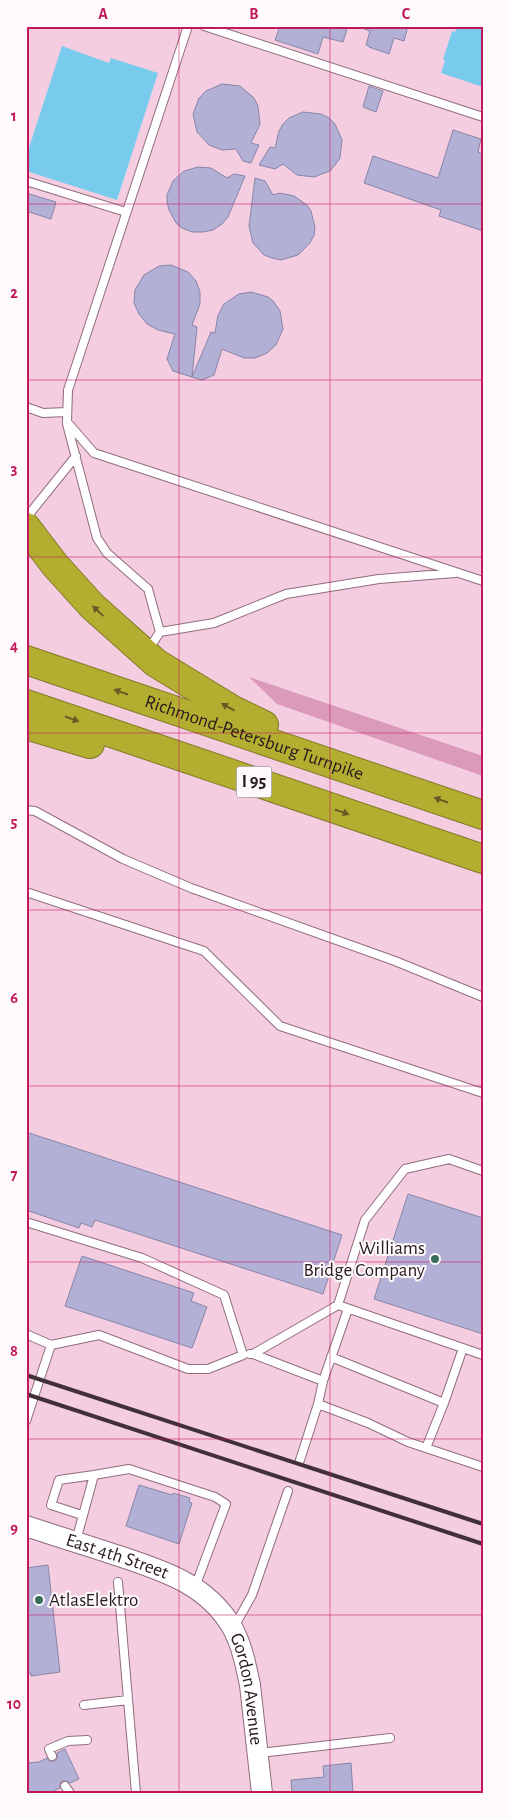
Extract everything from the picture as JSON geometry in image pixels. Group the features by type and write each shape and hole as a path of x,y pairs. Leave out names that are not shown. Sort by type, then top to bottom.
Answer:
{"highway":[{"path":"26,527 55,565 105,618 153,643 156,663 234,710 291,739 400,786"},
{"name":"Richmond-Petersburg Turnpike","path":"26,660 483,814"},
{"name":"I 95","path":"26,704 483,859"},
{"path":"26,725 169,767 313,802"}],"street":[{"name":"East 4th Street","path":"26,1526 156,1568 181,1579 200,1591"},
{"name":"Gordon Avenue","path":"200,1591 221,1612 233,1629 243,1654 250,1685 262,1793"}],"lane":[{"path":"188,26 68,390 67,422 97,538 107,553 148,589 153,643 214,623 286,594 379,578 459,573"},
{"path":"204,26 483,116"},
{"path":"26,181 126,212"},
{"path":"26,407 43,413 67,412"},
{"path":"67,422 94,453 483,581"},
{"path":"26,518 76,456"},
{"path":"26,810 35,811 123,858 191,888 387,957 483,997"},
{"path":"26,892 204,951 280,1026 483,1093"},
{"path":"253,1354 338,1305 365,1220 405,1169 449,1159 483,1171"},
{"path":"26,1222 142,1258 224,1296 243,1354"},
{"path":"338,1305 483,1355"},
{"path":"300,1460 318,1404 323,1381 348,1309"},
{"path":"26,1334 51,1345 99,1335 188,1369 208,1369 243,1354 253,1354 323,1381"},
{"path":"26,1421 51,1345"},
{"path":"426,1448 463,1348"},
{"path":"331,1356 444,1403"},
{"path":"318,1404 368,1423 408,1442 483,1467"},
{"path":"82,1515 51,1505 59,1480 129,1468 215,1497 226,1504 200,1591"},
{"path":"76,1542 94,1475"},
{"path":"233,1629 252,1595 288,1491"},
{"path":"118,1582 136,1793"},
{"path":"84,1704 128,1700"},
{"path":"258,1754 390,1738"},
{"path":"52,1756 49,1749 68,1741 87,1740"}],"shaded area":[{"path":"249,677 483,756 483,776 277,704"}],"water":[{"path":"457,26 483,26 483,87 441,73 452,31 455,32"},
{"path":"62,46 109,63 111,58 158,73 117,200 26,171 26,157"}],"building":[{"path":"280,26 348,26 343,42 323,37 318,54 275,40"},
{"path":"364,26 408,26 404,41 394,38 389,54 366,45 370,31 364,29"},
{"path":"222,84 240,86 254,98 258,106 260,124 251,143 259,145 251,163 243,161 236,149 222,150 209,145 197,132 193,114 199,98 206,91"},
{"path":"369,86 383,91 376,112 363,107"},
{"path":"303,112 321,114 335,124 342,140 340,158 335,165 330,171 314,177 297,175 283,164 275,169 259,165 270,147 275,148 279,131 283,124 289,118"},
{"path":"453,130 481,139 478,152 483,154 483,231 439,216 441,210 364,183 373,156 438,178"},
{"path":"198,167 211,168 227,178 234,174 245,176 228,217 222,224 213,230 192,232 176,223 169,210 167,195 173,181 184,171"},
{"path":"255,178 265,181 273,195 280,193 294,196 307,205 311,211 315,227 314,235 310,243 298,255 281,260 272,258 264,255 253,243 249,226"},
{"path":"26,193 56,202 51,219 26,211"},
{"path":"171,265 188,272 196,281 200,292 200,304 192,325 197,327 192,377 173,371 167,359 175,334 158,330 147,324 139,314 134,303 135,290 144,275 159,266"},
{"path":"251,292 268,297 280,311 283,329 276,345 267,353 255,358 244,358 222,349 214,375 202,380 192,377 211,332 215,333 218,315 224,304 239,294"},
{"path":"26,1132 342,1235 323,1294 95,1220 92,1227 81,1223 79,1228 26,1210"},
{"name":"Williams Bridge Company","path":"408,1194 483,1218 483,1334 374,1299"},
{"path":"82,1256 194,1293 191,1301 207,1307 192,1348 65,1306"},
{"path":"139,1485 172,1495 173,1493 190,1498 189,1502 192,1503 179,1544 126,1526"},
{"name":"AtlasElektro","path":"48,1565 60,1672 31,1676 31,1673 26,1674 26,1568"},
{"path":"65,1749 79,1779 70,1783 62,1781 60,1788 50,1793 26,1793 26,1763 39,1762 47,1758 49,1761 54,1761 57,1759 57,1753"},
{"path":"351,1763 353,1793 292,1793 291,1780 324,1777 323,1766"}],"railway":[{"path":"26,1375 483,1524"},
{"path":"26,1394 483,1544"}],"place":[{"name":"Williams Bridge Company","path":"435,1259"},
{"name":"AtlasElektro","path":"39,1600"}]}
